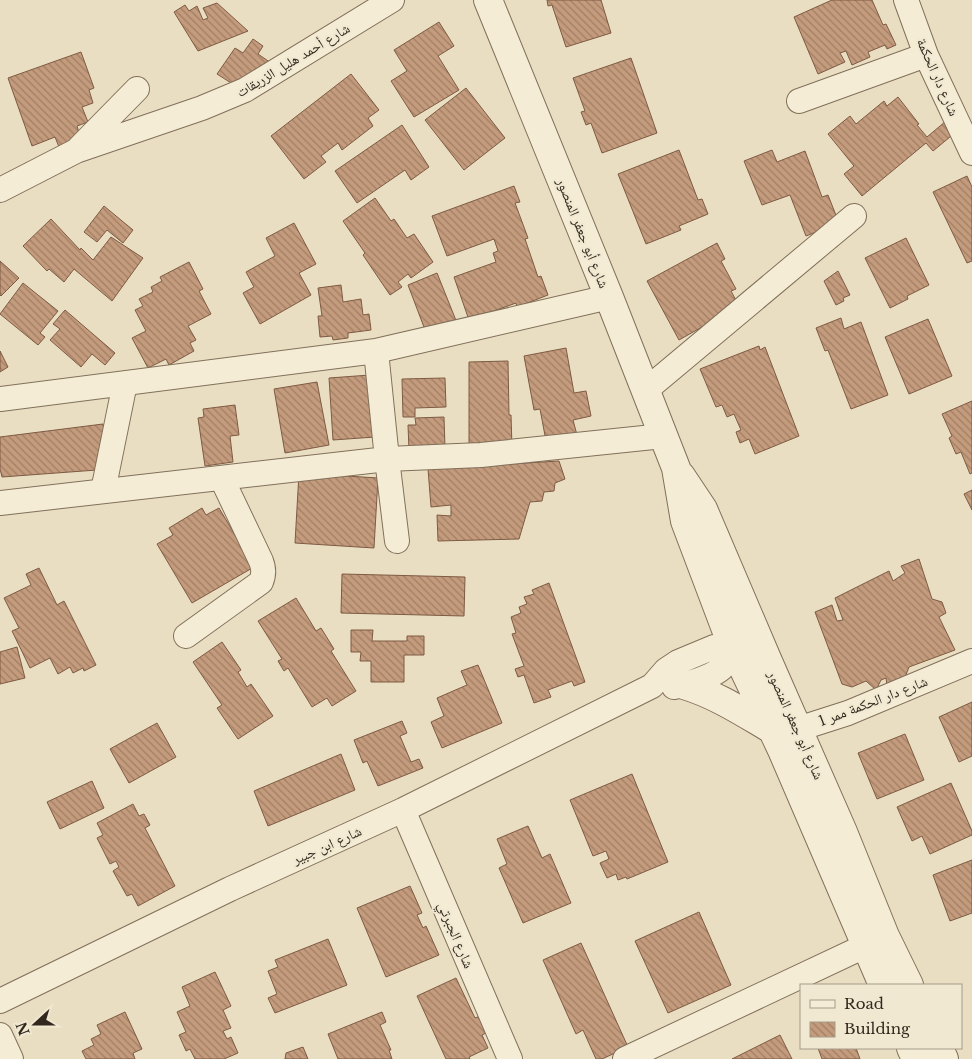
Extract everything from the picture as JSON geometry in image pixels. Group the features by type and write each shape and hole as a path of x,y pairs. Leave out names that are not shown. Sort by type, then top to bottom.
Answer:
{"street":[{"name":"شارع أحمد هليل الزريقات","path":"0,190 76,151 202,108 245,90 392,0"},
{"name":"شارع أبو جعفر المنصور","path":"488,0 609,297 676,468 703,509 767,659 785,730 822,841 875,941 908,984"},
{"name":"شارع دار الحكمة","path":"906,0 926,55 972,154"},
{"path":"799,101 926,55"},
{"name":"شارع أحمد هليل الزريقات","path":"76,151 137,90"},
{"path":"646,390 854,216"},
{"path":"0,399 376,351 609,297"},
{"path":"376,351 397,541"},
{"path":"103,492 126,383"},
{"path":"0,503 387,459 481,454 663,436"},
{"name":"شارع أبو جعفر المنصور","path":"676,468 685,521 735,650 785,730"},
{"path":"186,636 261,582 263,576 264,569 222,479"},
{"name":"شارع ابن جبير","path":"652,686 674,687 684,685 722,668 735,650 751,621"},
{"name":"شارع ابن جبير","path":"0,1001 230,888 403,810 652,686 666,670 678,662 714,647 725,647 767,659"},
{"name":"شارع دار الحكمة ممر 1","path":"785,730 848,713 972,661"},
{"path":"684,685 703,690 785,730"},
{"name":"شارع الجبرتي","path":"403,810 510,1059"},
{"name":"شارع أبو جعفر المنصور","path":"875,941 883,984"},
{"path":"625,1059 875,941"},
{"path":"0,1035 11,1059"}],"building":[{"path":"547,0 601,0 611,33 566,47 552,5 548,6"},
{"path":"832,0 872,0 883,25 886,24 896,45 887,49 885,45 868,52 870,57 852,65 846,51 840,53 845,62 818,74 794,17"},
{"path":"217,3 248,31 198,51 174,12 185,5 189,11 197,6 203,20 208,18 203,8"},
{"path":"439,22 454,46 438,56 459,90 414,117 391,81 407,71 394,50"},
{"path":"253,39 263,46 258,54 271,63 260,79 250,72 239,88 217,74 235,48 243,53"},
{"path":"81,52 94,88 89,90 93,103 82,107 88,122 77,126 81,139 59,147 55,137 32,146 8,78"},
{"path":"631,58 657,133 602,153 591,123 586,125 581,112 585,111 573,78"},
{"path":"351,74 379,110 368,118 373,126 342,150 338,143 321,156 326,162 304,179 271,136"},
{"path":"466,88 505,138 464,170 425,120"},
{"path":"898,97 927,137 946,121 956,132 933,151 926,143 862,196 844,174 854,166 828,134 850,116 856,124 884,101 887,106"},
{"path":"402,125 429,167 411,180 405,170 357,203 335,171"},
{"path":"679,150 698,200 702,199 708,214 679,226 681,230 646,244 618,174"},
{"path":"772,150 777,162 805,151 822,197 828,195 839,223 806,236 790,195 762,205 744,161"},
{"path":"967,176 972,187 972,261 967,263 933,192"},
{"path":"514,186 520,202 515,203 528,238 525,239 538,277 541,276 548,295 517,307 516,303 469,320 454,277 496,262 493,253 498,251 494,239 447,256 432,216"},
{"path":"375,198 391,221 394,219 407,238 414,234 433,262 411,278 408,274 398,282 402,287 390,295 343,221"},
{"path":"104,206 133,230 123,243 107,230 97,242 84,232"},
{"path":"51,219 80,250 81,248 93,260 111,237 143,258 112,301 74,269 64,282 49,269 47,271 23,246"},
{"path":"294,223 316,264 299,273 311,295 260,324 243,293 254,287 246,272 275,256 266,238"},
{"path":"906,238 929,285 907,296 908,299 890,308 865,258"},
{"path":"717,243 725,259 721,261 736,289 731,291 739,306 679,340 647,281"},
{"path":"0,261 19,278 1,296 0,295"},
{"path":"189,262 203,289 199,291 211,314 188,326 196,340 190,343 194,351 169,365 166,359 148,368 132,338 146,331 135,310 143,306 139,299 153,292 151,287 162,281 160,277"},
{"path":"838,271 850,295 843,298 844,301 836,305 824,281"},
{"path":"437,273 457,323 427,335 408,285"},
{"path":"23,283 58,311 40,333 45,337 38,345 0,314"},
{"path":"341,285 343,302 361,299 363,315 369,314 371,330 348,333 348,338 333,340 332,336 320,337 318,316 322,316 318,288"},
{"path":"65,310 115,353 105,365 92,354 81,367 50,340 60,329 53,324"},
{"path":"841,318 844,329 861,322 888,395 851,409 828,350 825,351 816,328"},
{"path":"928,319 952,376 909,394 885,337"},
{"path":"759,346 760,350 765,347 799,436 755,454 749,439 740,443 736,432 741,430 734,414 727,417 722,405 716,407 700,369"},
{"path":"566,348 574,393 586,391 591,416 573,420 577,435 546,441 540,409 534,410 524,356"},
{"path":"0,351 8,367 0,372"},
{"path":"508,361 512,448 469,448 469,362"},
{"path":"370,375 375,437 333,440 329,378"},
{"path":"445,378 446,407 415,408 415,417 403,417 402,379"},
{"path":"317,382 329,445 285,453 274,389"},
{"path":"972,401 972,473 970,474 961,452 956,454 949,438 952,436 942,414"},
{"path":"235,405 239,435 230,436 233,462 205,466 198,418 204,417 203,409"},
{"path":"444,417 445,448 409,450 408,425 416,425 415,418"},
{"path":"103,424 105,437 100,440 102,443 97,470 2,477 0,469 0,437"},
{"path":"559,461 565,479 555,483 554,491 544,492 542,501 530,502 519,539 438,541 437,515 451,516 451,505 431,507 428,469"},
{"path":"299,473 378,478 374,548 295,543"},
{"path":"972,490 972,510 964,494"},
{"path":"202,508 206,515 219,508 254,567 192,603 157,544 173,535 169,528"},
{"path":"919,559 932,599 942,602 946,613 939,617 955,650 909,667 904,680 887,685 886,678 881,680 876,690 866,681 852,687 842,684 815,612 832,605 837,621 843,620 835,598 889,571 893,581 905,573 901,566"},
{"path":"39,568 57,605 64,601 96,665 84,671 83,668 73,673 70,667 58,674 50,658 30,668 12,631 19,628 4,598 31,585 26,574"},
{"path":"342,574 465,577 464,616 341,613"},
{"path":"549,583 585,682 574,686 572,681 548,690 551,697 534,703 524,675 518,677 515,669 524,666 512,634 516,633 511,617 521,613 519,607 527,604 524,597 534,594 532,590"},
{"path":"296,598 316,631 321,628 334,649 331,651 356,691 332,706 327,698 312,707 288,668 284,671 278,661 282,659 258,621"},
{"path":"351,630 373,630 372,641 407,641 407,636 424,636 424,655 404,655 404,682 371,682 371,661 360,661 361,652 351,652"},
{"path":"222,642 241,670 238,672 247,687 251,684 273,716 238,739 217,708 222,705 193,662"},
{"path":"17,647 25,678 0,684 0,652"},
{"path":"478,665 502,723 442,748 431,722 444,716 437,698 467,685 461,671"},
{"path":"972,702 972,756 959,762 939,717"},
{"path":"402,721 407,733 400,736 411,762 419,759 423,768 378,786 367,761 363,763 354,740"},
{"path":"157,723 176,757 129,783 110,749"},
{"path":"905,734 924,780 877,799 858,753"},
{"path":"341,754 355,790 268,826 254,791"},
{"path":"632,774 668,862 627,879 626,877 618,880 616,874 607,878 600,863 609,859 606,851 593,856 570,800"},
{"path":"92,781 104,808 60,829 47,802"},
{"path":"951,783 972,835 930,854 922,836 912,841 897,807"},
{"path":"133,804 139,816 144,814 150,825 145,828 175,886 138,906 132,894 127,896 113,871 119,867 116,861 110,864 97,838 103,835 97,823"},
{"path":"528,826 542,858 550,854 571,903 523,923 499,868 507,864 497,839"},
{"path":"972,860 972,913 950,921 933,875"},
{"path":"410,886 422,913 417,915 423,928 426,926 439,955 386,977 357,908"},
{"path":"699,912 731,985 668,1013 635,941"},
{"path":"328,939 347,985 275,1013 268,998 277,994 268,971 278,967 275,960"},
{"path":"581,943 628,1047 602,1059 596,1059 583,1030 576,1034 543,960"},
{"path":"215,972 231,1006 223,1010 231,1028 223,1031 227,1039 231,1037 238,1053 224,1059 195,1059 190,1049 186,1051 179,1035 186,1032 177,1012 190,1006 182,987"},
{"path":"456,978 475,1018 480,1016 488,1032 482,1035 488,1048 469,1057 470,1059 446,1059 417,996"},
{"path":"125,1012 142,1049 133,1053 135,1059 86,1059 82,1051 94,1045 91,1039 101,1034 97,1025"},
{"path":"382,1012 386,1022 380,1025 391,1050 389,1050 392,1059 338,1059 328,1034"},
{"path":"780,1035 792,1059 732,1059"},
{"path":"303,1047 308,1059 285,1059 286,1053"},
{"path":"818,1049 856,1049 860,1059 822,1059"}]}
